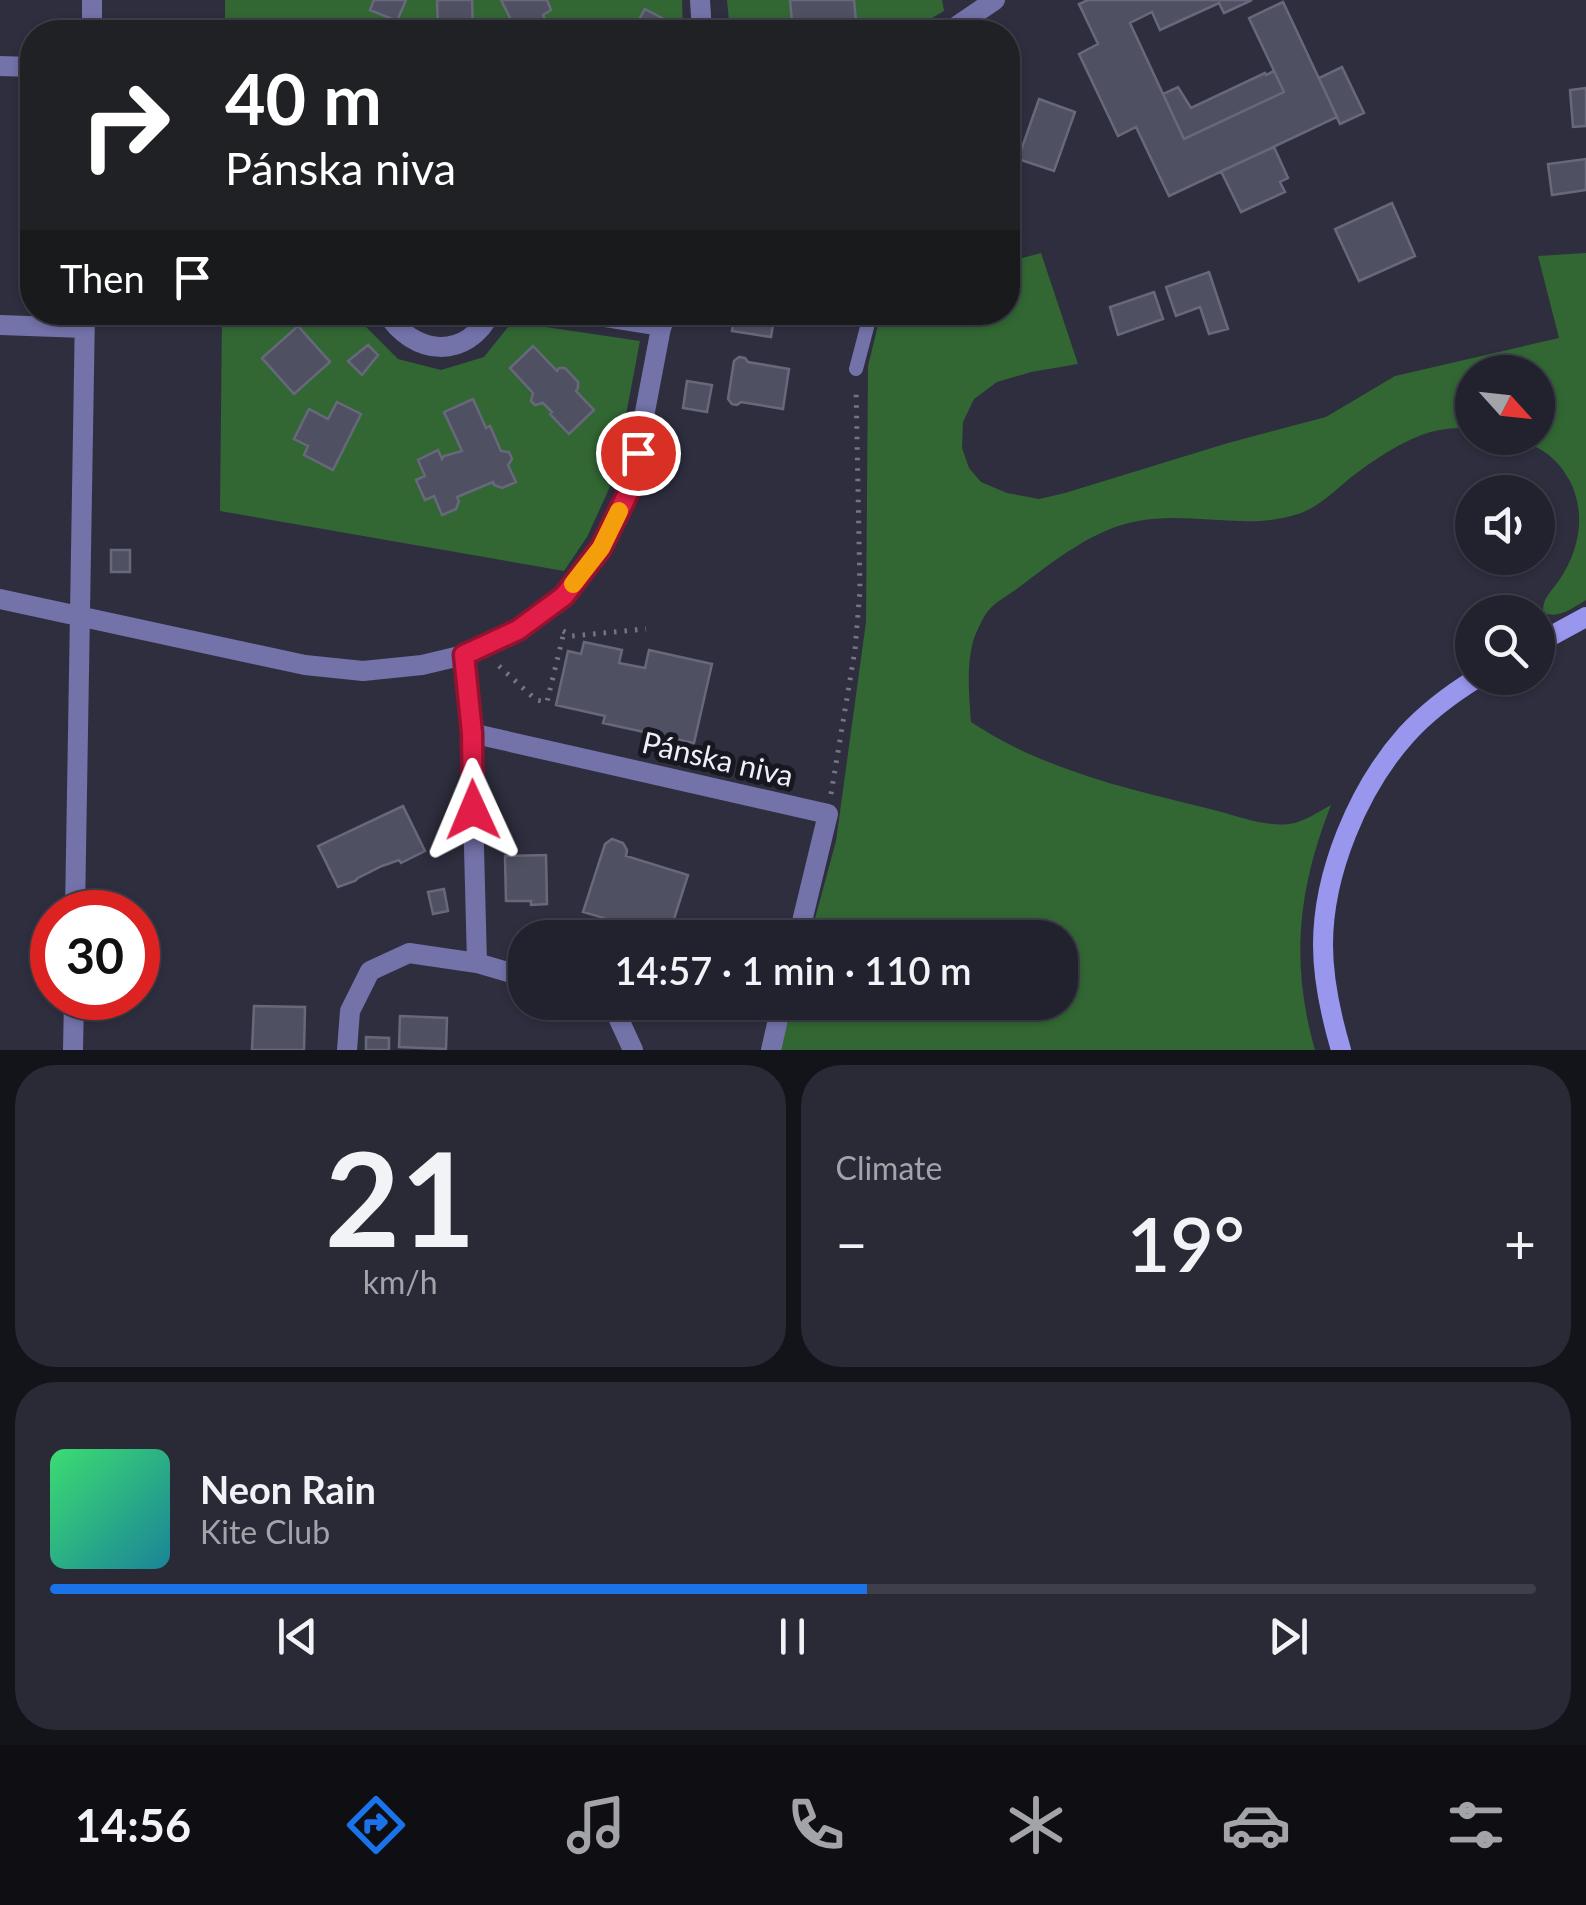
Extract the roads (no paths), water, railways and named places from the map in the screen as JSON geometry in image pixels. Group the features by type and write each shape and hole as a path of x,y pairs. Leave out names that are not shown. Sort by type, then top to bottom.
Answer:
{"main road":[{"path":"1555,634 1586,617"},
{"path":"1341,1050 1332,1015 1323,944 1326,908 1339,852 1370,788 1405,736 1455,693"}],"street":[{"path":"979,20 995,0"},
{"path":"76,890 85,325"},
{"path":"394,325 409,339 426,346 444,347 462,342 483,325"},
{"path":"0,599 304,665 361,671 422,665 464,655 518,630 564,596 601,548 632,485 662,325"},
{"path":"464,655 472,733 477,964"},
{"name":"Pánska niva","path":"472,733 828,814 802,920"},
{"path":"347,1050 350,1011 370,971 409,954 508,972"},
{"path":"73,1050 74,1020"},
{"path":"619,1020 633,1050"},
{"path":"771,1050 778,1020"}],"lane":[{"path":"856,369 868,325"}]}
